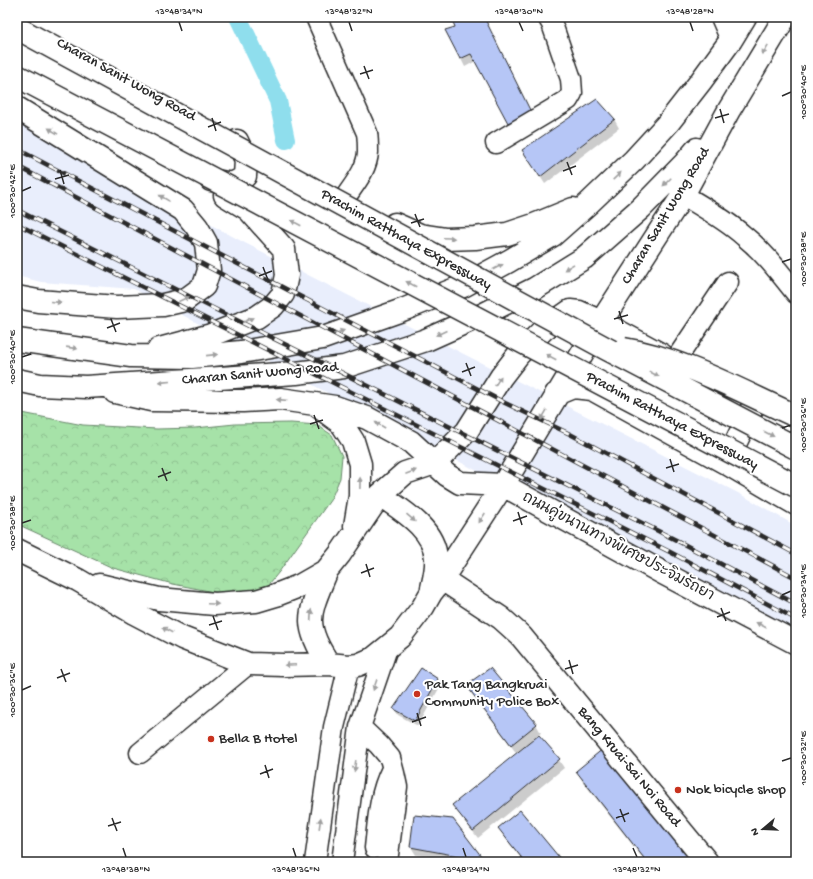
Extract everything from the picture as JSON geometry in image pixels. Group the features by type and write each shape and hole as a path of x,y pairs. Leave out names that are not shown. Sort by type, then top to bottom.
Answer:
{"main road":[{"name":"Charan Sanit Wong Road","path":"17,340 131,356 192,357 241,352 323,338 405,309 462,286 509,261 553,234 589,203 634,160 669,122 731,40 745,17"},
{"name":"Charan Sanit Wong Road","path":"17,550 78,580 134,613 182,638 248,664 358,665 374,658 387,648 407,628 423,607 503,485 600,322 683,195 728,110 785,17"},
{"name":"Charan Sanit Wong Road","path":"17,21 237,141 387,220 420,235 446,238 475,238 506,234 534,225 589,203"},
{"name":"Prachim Ratthaya Expressway","path":"17,28 607,349 796,448"},
{"name":"Prachim Ratthaya Expressway","path":"17,76 796,486"},
{"name":"Charan Sanit Wong Road","path":"17,83 191,174 248,209 284,249 287,275 282,294 273,306 237,325 211,335 131,356"},
{"path":"17,108 184,210 197,227 206,243 209,270 204,286 185,300 163,305 117,308 38,301 17,297"},
{"name":"Charan Sanit Wong Road","path":"17,380 40,385 86,387 296,373 344,367 426,340 482,315 534,289 584,258 641,208 685,163 728,110"},
{"path":"191,174 226,183 238,182 245,176 246,160 237,141"},
{"path":"620,291 620,316 632,338"},
{"name":"Charan Sanit Wong Road","path":"78,580 178,602 228,604 256,601 276,596 299,586 327,570 354,535 380,495 406,473 435,463 467,431 501,377 518,355 544,329 570,311 579,312 600,322"},
{"path":"600,322 796,424"},
{"path":"607,349 635,351 702,373 796,416"},
{"path":"86,387 151,400 243,401 280,399 335,407 367,418 411,442 447,475 460,483 503,485"},
{"path":"556,394 573,387 592,389 726,463 796,504"},
{"path":"726,463 755,402"},
{"path":"315,404 342,424 354,441 360,464 360,496 354,535"},
{"name":"ถนนคู่ขนานทางพิเศษประจิมรัถยา","path":"503,485 661,572 796,643"},
{"path":"380,495 412,518 428,535 436,557 436,586"},
{"path":"327,570 312,608 310,620 313,636 318,647 339,665"},
{"name":"Bang Kruai-Sai Noi Road","path":"436,586 501,618 521,636 707,862"}],"street":[{"path":"316,17 367,133 368,153 366,162 360,175 345,198"},
{"path":"721,17 731,40"},
{"path":"496,143 568,100 572,93 571,79 556,19"},
{"path":"683,195 744,236 774,265 796,292"},
{"path":"675,361 728,282"},
{"path":"342,862 360,727 387,648"},
{"path":"140,753 248,664"},
{"path":"315,862 334,727 339,665"},
{"path":"360,727 390,758 397,787 387,862"},
{"path":"374,862 384,784 392,767"}],"shaded area":[{"path":"17,121 245,243 740,494 796,526 796,636 352,406 134,289 41,282 17,276"}],"green space":[{"path":"17,412 83,425 157,429 195,428 235,424 291,423 317,425 332,435 342,456 340,478 331,499 279,572 265,589 235,594 214,592 173,584 113,568 17,524"}],"building":[{"path":"451,17 484,17 531,112 508,123 471,54 460,59 445,30 455,27"},
{"path":"597,99 615,119 540,177 522,150"},
{"name":"Pak Tang Bangkruai Community Police Box","path":"421,668 438,679 415,721 393,709"},
{"path":"490,668 537,724 511,745 466,685"},
{"path":"539,735 560,759 473,831 452,805"},
{"path":"604,748 696,862 647,862 576,771"},
{"path":"520,810 563,862 525,862 498,828"},
{"path":"414,815 453,819 485,861 410,847"}],"waterway":[{"path":"238,17 278,101 286,140"}],"railway":[{"path":"17,149 505,403 570,434 796,554"},
{"path":"17,166 796,578"},
{"path":"17,210 676,540 796,604"},
{"path":"17,224 670,552 796,619"}],"place":[{"name":"Pak Tang Bangkruai Community Police Box","path":"417,694"},
{"name":"Bella B Hotel","path":"211,739"},
{"name":"Nok bicycle shop","path":"678,790"}]}
